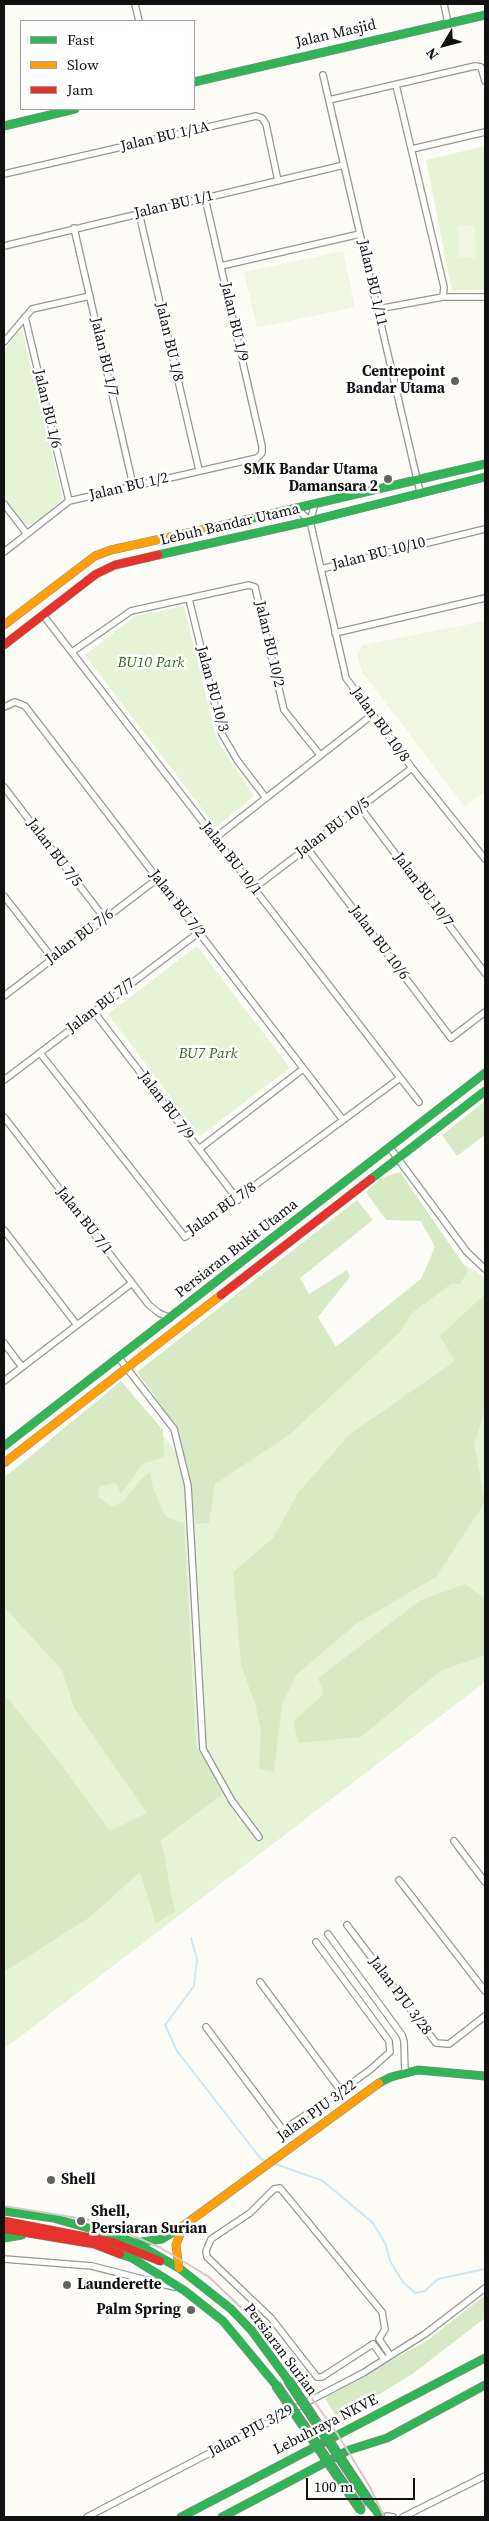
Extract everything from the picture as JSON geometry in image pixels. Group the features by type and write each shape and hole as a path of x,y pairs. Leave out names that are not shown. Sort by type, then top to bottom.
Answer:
{"main road":[{"name":"Jalan Masjid","path":"195,82 485,14"},
{"path":"4,126 71,110"},
{"name":"Lebuh Bandar Utama","path":"4,625 95,556 111,550 150,543 417,478 485,464"},
{"name":"Lebuh Bandar Utama","path":"4,645 96,574 115,565 310,521 485,477"},
{"name":"Persiaran Bukit Utama","path":"4,1446 485,1073"},
{"name":"Persiaran Bukit Utama","path":"4,1463 485,1091"},
{"name":"Jalan PJU 3/22","path":"135,2243 162,2239 183,2226 376,2085 405,2073 436,2070 485,2076"},
{"name":"Persiaran Surian","path":"4,2211 53,2218 135,2243 179,2268 232,2308 252,2331 288,2380 372,2506 387,2517"},
{"path":"4,2221 80,2234 112,2242 154,2260 170,2263"},
{"path":"179,2268 176,2245 183,2226"},
{"name":"Persiaran Surian","path":"4,2229 111,2249 132,2258 185,2291 224,2321 276,2385 364,2514"},
{"path":"4,2238 33,2233"},
{"name":"Lebuhraya NKVE","path":"181,2517 485,2358"},
{"path":"222,2517 349,2450 387,2438 485,2385"}],"street":[{"path":"444,4 448,23"},
{"path":"136,5 139,20"},
{"path":"329,100 475,66 481,68 485,81"},
{"name":"Jalan BU 1/11","path":"323,75 420,492"},
{"path":"396,85 444,287 443,297"},
{"name":"Jalan BU 1/1A","path":"4,174 256,116 262,118 266,124 278,181"},
{"path":"412,149 485,132"},
{"name":"Jalan BU 1/1","path":"4,246 344,165"},
{"name":"Jalan BU 1/9","path":"205,198 262,446"},
{"name":"Jalan BU 1/8","path":"139,213 199,470"},
{"name":"Jalan BU 1/7","path":"74,228 133,485"},
{"path":"221,266 360,234"},
{"path":"4,342 32,309 90,296"},
{"path":"378,309 443,297 485,297"},
{"name":"Jalan BU 1/6","path":"25,317 69,501"},
{"name":"Jalan BU 1/2","path":"4,552 69,501 257,458 262,453 262,446"},
{"path":"4,504 27,534"},
{"name":"Jalan BU 10/10","path":"315,504 310,521 321,569 485,529"},
{"path":"296,508 310,521"},
{"name":"Jalan BU 10/8","path":"321,569 346,678 412,768 485,859"},
{"name":"Jalan BU 10/2","path":"189,599 249,585 254,587 284,710 320,756"},
{"path":"335,633 485,598"},
{"path":"72,652 126,614 189,599"},
{"name":"Jalan BU 10/3","path":"189,599 222,734 237,760 266,798"},
{"name":"Jalan BU 10/1","path":"43,615 418,1102"},
{"name":"Jalan BU 7/2","path":"4,707 15,702 25,706 343,1120"},
{"path":"215,838 372,715"},
{"name":"Jalan BU 10/5","path":"254,888 412,768"},
{"name":"Jalan BU 7/5","path":"4,787 105,919"},
{"name":"Jalan BU 10/7","path":"360,807 485,973"},
{"name":"Jalan BU 10/6","path":"307,848 451,1038 485,1012"},
{"name":"Jalan BU 7/6","path":"4,996 157,879"},
{"path":"4,896 53,959"},
{"name":"Jalan BU 7/7","path":"4,1080 198,933"},
{"name":"Jalan BU 7/9","path":"94,1012 238,1200"},
{"name":"Jalan BU 7/8","path":"40,1053 181,1235 189,1236 400,1078"},
{"path":"199,1149 303,1069"},
{"name":"Jalan BU 7/1","path":"4,1117 154,1310 170,1318"},
{"path":"390,1148 468,1252 485,1269"},
{"path":"4,1230 77,1325"},
{"path":"4,1381 132,1283"},
{"path":"4,1343 22,1367"},
{"path":"119,1358 174,1429 188,1486 203,1749 232,1801 258,1837"},
{"path":"454,1841 485,1882"},
{"path":"399,1880 485,1991"},
{"name":"Jalan PJU 3/28","path":"347,1925 436,2043 448,2044 485,2016"},
{"path":"328,1934 402,2035 404,2041 405,2073"},
{"path":"206,2027 283,2130 341,2091 387,2056 391,2046 387,2036 316,1942"},
{"path":"348,1983 358,1975"},
{"path":"260,1982 341,2091"},
{"path":"356,1995 367,1987"},
{"path":"384,2359 374,2344 322,2377 316,2377 271,2318 207,2257 206,2251 211,2239 250,2213 274,2189 280,2188 382,2312 385,2329 379,2339 390,2355"},
{"path":"4,2259 92,2266 185,2291"},
{"name":"Jalan PJU 3/29","path":"87,2517 363,2373 425,2334 485,2288"},
{"path":"403,2517 485,2476"}],"green space":[{"path":"485,146 485,290 452,291 426,160"},
{"path":"458,225 475,226 476,258 458,257"},
{"path":"343,251 355,307 257,328 244,272"},
{"path":"18,332 23,334 62,495 60,502 33,525 24,524 4,498 4,350"},
{"name":"BU10 Park","path":"184,606 217,740 254,796 216,827 85,655 135,616"},
{"path":"485,621 485,792 465,807 362,672 357,655 363,645"},
{"name":"BU7 Park","path":"197,946 290,1068 200,1136 108,1014"},
{"path":"485,1101 485,1135 457,1156 442,1135"},
{"path":"400,1172 468,1271 460,1284 451,1284 412,1313 399,1333 289,1435 215,1484 209,1523 196,1524 176,1426 137,1372 357,1200 373,1220 300,1278 309,1294 347,1270 350,1277 318,1317 336,1347 421,1279 435,1247 421,1221 386,1220 366,1192 381,1178"},
{"path":"452,1256 485,1278 485,1682 4,2049 4,1477 123,1385 205,1489"},
{"path":"485,1294 485,1409 474,1445 485,1502 436,1577 356,1624 296,1675 282,1704 274,1772 259,1769 261,1732 256,1706 241,1665 233,1572 273,1538 298,1493 350,1434 455,1361 440,1336"},
{"path":"121,1381 163,1430 164,1457 142,1464 121,1494 116,1483 100,1486 98,1497 113,1507 124,1501 142,1478 150,1473 153,1488 166,1517 184,1523 196,1745 223,1794 161,1840 175,1912 156,1923 140,1872 90,1917 4,1972 4,1694 57,1759 110,1831 147,1813 74,1708 62,1670 4,1607 4,1478"},
{"path":"465,1584 485,1599 485,1655 440,1671 361,1737 299,1743 293,1722 324,1694 318,1678 421,1600"},
{"path":"485,2295 485,2318 411,2375 338,2419 325,2398 428,2340"}],"waterway":[{"path":"191,1938 197,1959 194,1986 165,2025 177,2051 261,2159 266,2161"},
{"path":"273,2163 323,2181 373,2223 386,2245 390,2261 403,2282 415,2293 425,2291 438,2279 485,2269"}],"railway":[{"path":"4,2206 84,2219 111,2226 161,2248 209,2277 253,2319 274,2345 338,2435 370,2487 384,2517"}],"traffic: fast":[{"path":"195,82 485,15"},
{"path":"4,126 71,110"},
{"path":"215,527 485,464"},
{"path":"158,555 310,521 485,477"},
{"path":"4,1446 485,1073"},
{"path":"371,1179 485,1091"},
{"path":"379,2083 391,2077 418,2070 485,2076"},
{"path":"4,2211 53,2218 113,2235 135,2243 179,2268 231,2309 252,2331 288,2380"},
{"path":"135,2243 162,2239 183,2226"},
{"path":"4,2238 22,2235"},
{"path":"120,2254 132,2258 185,2291 223,2321 276,2385"},
{"path":"181,2517 485,2358"},
{"path":"288,2380 370,2503"},
{"path":"276,2385 361,2510"},
{"path":"222,2517 349,2450 387,2438 485,2385"},
{"path":"370,2503 381,2517"}],"traffic: slow":[{"path":"4,625 95,556 111,550 215,527"},
{"path":"4,1463 221,1295"},
{"path":"179,2268 176,2245 183,2226 379,2083"}],"traffic: jam":[{"path":"4,645 96,574 115,565 158,555"},
{"path":"221,1295 371,1179"},
{"path":"4,2221 112,2242 160,2261"},
{"path":"4,2229 94,2244 120,2254"}],"place":[{"name":"Centrepoint Bandar Utama","path":"455,381"},
{"name":"SMK Bandar Utama Damansara 2","path":"388,479"},
{"name":"Shell","path":"51,2180"},
{"name":"Shell, Persiaran Surian","path":"81,2221"},
{"name":"Launderette","path":"67,2285"},
{"name":"Palm Spring","path":"191,2310"}]}
